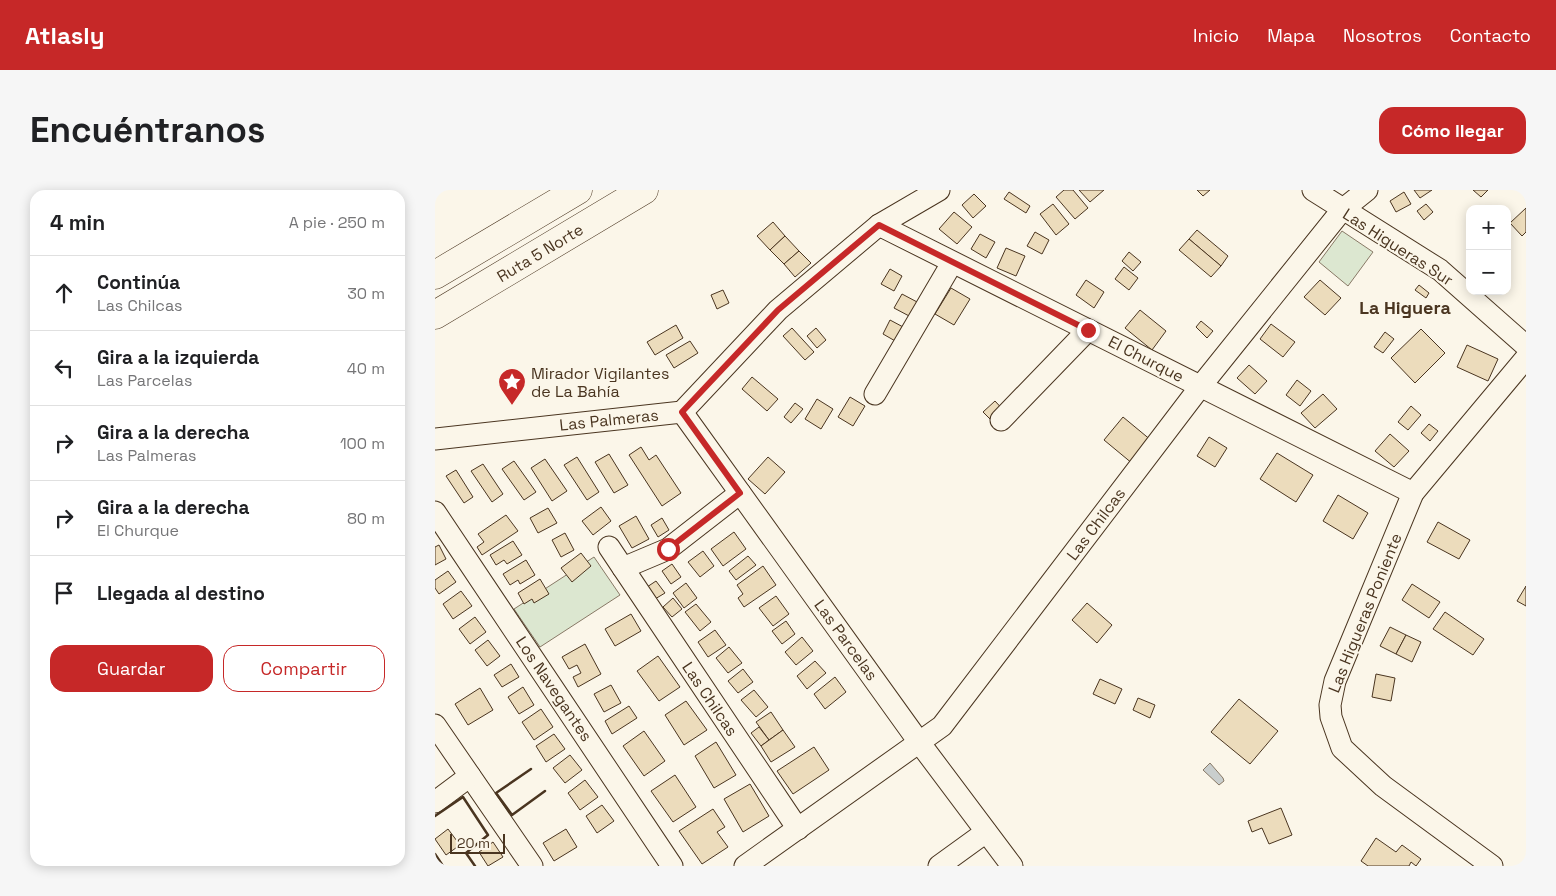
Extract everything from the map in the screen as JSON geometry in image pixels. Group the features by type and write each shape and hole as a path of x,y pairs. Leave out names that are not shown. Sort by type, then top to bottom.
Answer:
{"highway":[{"path":"435,276 578,190"},
{"name":"Ruta 5 Norte","path":"435,315 644,190"}],"street":[{"name":"Las Palmeras","path":"435,439 682,412 778,310 879,225 939,190"},
{"name":"Las Higueras Sur","path":"1313,190 1439,270 1526,346"},
{"name":"Las Chilcas","path":"745,866 942,726 1200,387 1342,210 1367,190"},
{"name":"El Churque","path":"879,225 1413,493"},
{"path":"875,394 952,263"},
{"path":"1001,420 1088,330"},
{"name":"Las Higueras Poniente","path":"1492,866 1383,786 1342,748 1332,722 1330,704 1335,681 1413,493 1526,358"},
{"name":"Las Parcelas","path":"682,412 919,742 1012,866"},
{"path":"623,568 668,549 740,493"},
{"name":"Los Navegantes","path":"435,512 672,866"},
{"name":"Las Chilcas","path":"609,547 798,829"},
{"path":"435,725 528,865"},
{"path":"435,802 470,776"},
{"path":"939,866 986,832"}],"green space":[{"path":"1342,231 1373,252 1348,286 1319,262"},
{"path":"594,557 620,595 540,647 514,609"}],"shaded area":[{"path":"1210,763 1223,778 1224,781 1219,785 1203,770"}],"building":[{"path":"1064,190 1073,190 1088,208 1075,219 1056,197"},
{"path":"1079,190 1104,190 1090,202"},
{"path":"1197,190 1210,190 1203,196"},
{"path":"1414,190 1432,190 1420,198"},
{"path":"1473,190 1488,190 1481,197"},
{"path":"1009,192 1030,206 1026,213 1004,199"},
{"path":"1404,192 1411,204 1396,212 1390,201"},
{"path":"974,194 986,206 973,218 962,205"},
{"path":"1053,204 1069,224 1056,235 1040,214"},
{"path":"1426,204 1433,212 1424,220 1417,211"},
{"path":"1526,208 1526,232 1522,236 1511,222"},
{"path":"954,212 972,227 957,244 939,229"},
{"path":"773,222 785,236 770,250 757,236"},
{"path":"1197,230 1228,256 1221,266 1189,239"},
{"path":"1035,232 1049,240 1042,254 1027,246"},
{"path":"980,234 995,242 986,258 971,249"},
{"path":"785,236 799,251 784,264 770,250"},
{"path":"1189,239 1221,266 1211,277 1179,250"},
{"path":"1006,248 1025,256 1016,276 997,268"},
{"path":"799,251 811,263 795,277 784,264"},
{"path":"1129,252 1141,262 1133,271 1122,261"},
{"path":"1124,267 1138,278 1129,290 1115,279"},
{"path":"890,269 902,276 894,291 881,284"},
{"path":"1086,280 1104,292 1094,308 1076,295"},
{"path":"1320,280 1341,298 1325,315 1304,297"},
{"path":"1419,285 1429,293 1426,298 1415,290"},
{"path":"951,288 970,299 954,325 935,314"},
{"path":"723,290 729,303 717,309 711,295"},
{"path":"902,294 919,303 911,317 894,308"},
{"path":"1140,310 1166,331 1152,350 1125,328"},
{"path":"890,320 905,328 897,342 883,334"},
{"path":"1201,321 1213,331 1207,338 1196,327"},
{"path":"1271,324 1295,342 1283,357 1260,339"},
{"path":"676,325 683,338 655,355 647,342"},
{"path":"792,328 814,352 805,360 783,336"},
{"path":"816,328 826,340 817,348 807,336"},
{"path":"1421,329 1445,353 1415,383 1391,358"},
{"path":"1385,332 1394,339 1383,353 1374,347"},
{"path":"690,341 698,353 674,368 666,355"},
{"path":"1467,345 1498,359 1488,381 1457,367"},
{"path":"1249,365 1267,381 1255,394 1237,378"},
{"path":"752,377 778,399 767,411 742,389"},
{"path":"1297,380 1311,391 1300,406 1286,395"},
{"path":"1323,394 1337,409 1315,428 1301,413"},
{"path":"850,397 865,406 853,426 838,417"},
{"path":"817,399 833,409 821,429 805,419"},
{"path":"995,401 1006,413 995,424 983,412"},
{"path":"795,403 803,409 791,423 784,417"},
{"path":"1411,406 1421,415 1408,430 1398,422"},
{"path":"1123,417 1152,441 1133,464 1104,440"},
{"path":"1429,424 1438,431 1430,441 1421,433"},
{"path":"1390,434 1409,451 1394,467 1375,451"},
{"path":"1209,437 1227,448 1215,467 1197,456"},
{"path":"641,447 649,460 656,455 681,493 662,506 629,455"},
{"path":"1277,453 1313,475 1296,502 1260,479"},
{"path":"609,454 628,485 614,493 595,462"},
{"path":"577,457 599,492 587,500 564,465"},
{"path":"768,457 785,472 765,494 748,479"},
{"path":"545,459 567,491 552,501 531,468"},
{"path":"514,461 536,492 524,500 502,469"},
{"path":"483,464 503,494 492,502 471,471"},
{"path":"456,470 473,497 464,503 446,476"},
{"path":"1338,495 1368,513 1353,539 1323,521"},
{"path":"601,507 611,521 593,535 582,521"},
{"path":"548,508 557,523 538,533 530,518"},
{"path":"506,515 518,531 482,555 477,547 484,542 478,534"},
{"path":"636,516 649,539 632,548 619,526"},
{"path":"662,518 669,530 658,537 651,525"},
{"path":"1438,522 1470,540 1459,559 1427,542"},
{"path":"734,532 746,549 723,566 711,549"},
{"path":"565,533 574,550 561,557 552,540"},
{"path":"513,541 522,555 507,564 504,560 496,565 490,555"},
{"path":"439,545 446,559 435,565 435,547"},
{"path":"703,551 714,566 700,577 688,562"},
{"path":"581,553 591,566 572,582 561,568"},
{"path":"748,556 756,565 736,580 729,571"},
{"path":"526,560 535,575 520,584 518,580 510,585 503,574"},
{"path":"672,564 681,577 671,584 662,571"},
{"path":"763,566 776,585 744,607 738,598 743,594 737,585"},
{"path":"448,571 456,582 439,594 435,588 435,580"},
{"path":"540,579 549,594 534,603 532,599 524,604 518,593"},
{"path":"656,581 665,593 655,599 647,587"},
{"path":"686,583 697,598 684,608 673,593"},
{"path":"1412,584 1440,602 1429,618 1402,600"},
{"path":"1526,586 1526,606 1517,601"},
{"path":"461,591 472,606 453,619 443,604"},
{"path":"776,596 789,614 773,626 759,608"},
{"path":"673,598 682,609 672,617 663,607"},
{"path":"1087,603 1112,625 1097,643 1072,620"},
{"path":"696,604 711,622 700,631 685,612"},
{"path":"1445,612 1484,639 1473,655 1433,629"},
{"path":"631,614 641,631 615,646 605,629"},
{"path":"475,617 486,632 470,644 459,629"},
{"path":"786,621 795,634 782,644 772,631"},
{"path":"1390,627 1406,635 1396,654 1380,646"},
{"path":"715,630 726,645 708,657 698,642"},
{"path":"1406,635 1421,642 1412,662 1396,654"},
{"path":"802,637 813,651 796,665 785,652"},
{"path":"488,640 500,656 487,666 475,650"},
{"path":"585,644 601,674 578,687 573,677 581,673 577,665 569,669 562,657"},
{"path":"729,647 742,663 728,673 716,658"},
{"path":"658,656 680,687 659,701 637,671"},
{"path":"815,661 826,673 807,689 797,676"},
{"path":"511,664 519,677 502,687 494,675"},
{"path":"743,669 753,682 738,693 728,681"},
{"path":"1376,674 1395,678 1391,701 1372,697"},
{"path":"835,677 846,692 825,709 814,694"},
{"path":"1100,679 1122,689 1115,704 1093,694"},
{"path":"611,685 621,703 604,712 594,694"},
{"path":"523,687 534,705 519,714 508,697"},
{"path":"480,688 493,710 468,725 455,704"},
{"path":"754,690 768,707 756,717 741,700"},
{"path":"1138,698 1155,705 1150,718 1133,710"},
{"path":"1239,699 1278,731 1250,764 1211,732"},
{"path":"686,701 707,730 684,745 665,715"},
{"path":"629,706 637,718 612,734 605,721"},
{"path":"541,709 553,727 534,740 522,722"},
{"path":"771,712 783,730 769,740 756,722"},
{"path":"759,727 769,740 761,746 751,733"},
{"path":"783,730 795,747 771,762 761,746"},
{"path":"644,731 665,761 644,776 623,746"},
{"path":"554,734 565,749 546,762 536,746"},
{"path":"716,742 736,775 714,788 695,756"},
{"path":"814,747 829,770 793,794 777,771"},
{"path":"570,755 582,770 565,783 553,768"},
{"path":"675,775 696,807 673,822 651,791"},
{"path":"585,780 598,797 580,810 568,793"},
{"path":"750,784 769,816 743,832 724,799"},
{"path":"602,805 614,821 597,833 586,816"},
{"path":"1281,808 1292,835 1269,844 1262,828 1252,832 1248,821"},
{"path":"713,809 725,827 717,832 728,847 702,864 679,831"},
{"path":"448,829 460,845 446,855 435,839"},
{"path":"566,829 577,847 554,861 543,843"},
{"path":"1376,838 1396,852 1402,845 1421,859 1416,866 1411,862 1409,866 1368,866 1361,861"},
{"path":"493,842 503,857 488,866 479,852"}],"wall":[{"path":"531,769 496,793 512,815 545,791"},
{"path":"435,816 463,797 488,835 466,853 475,866"},
{"path":"435,854 443,866"}],"place":[{"name":"Mirador Vigilantes de La Bahía","path":"512,406"}],"district":[{"name":"La Higuera","path":"1405,307"}],"route":[{"path":"668,549 740,493 682,412 778,310 879,225 1088,330"}]}
